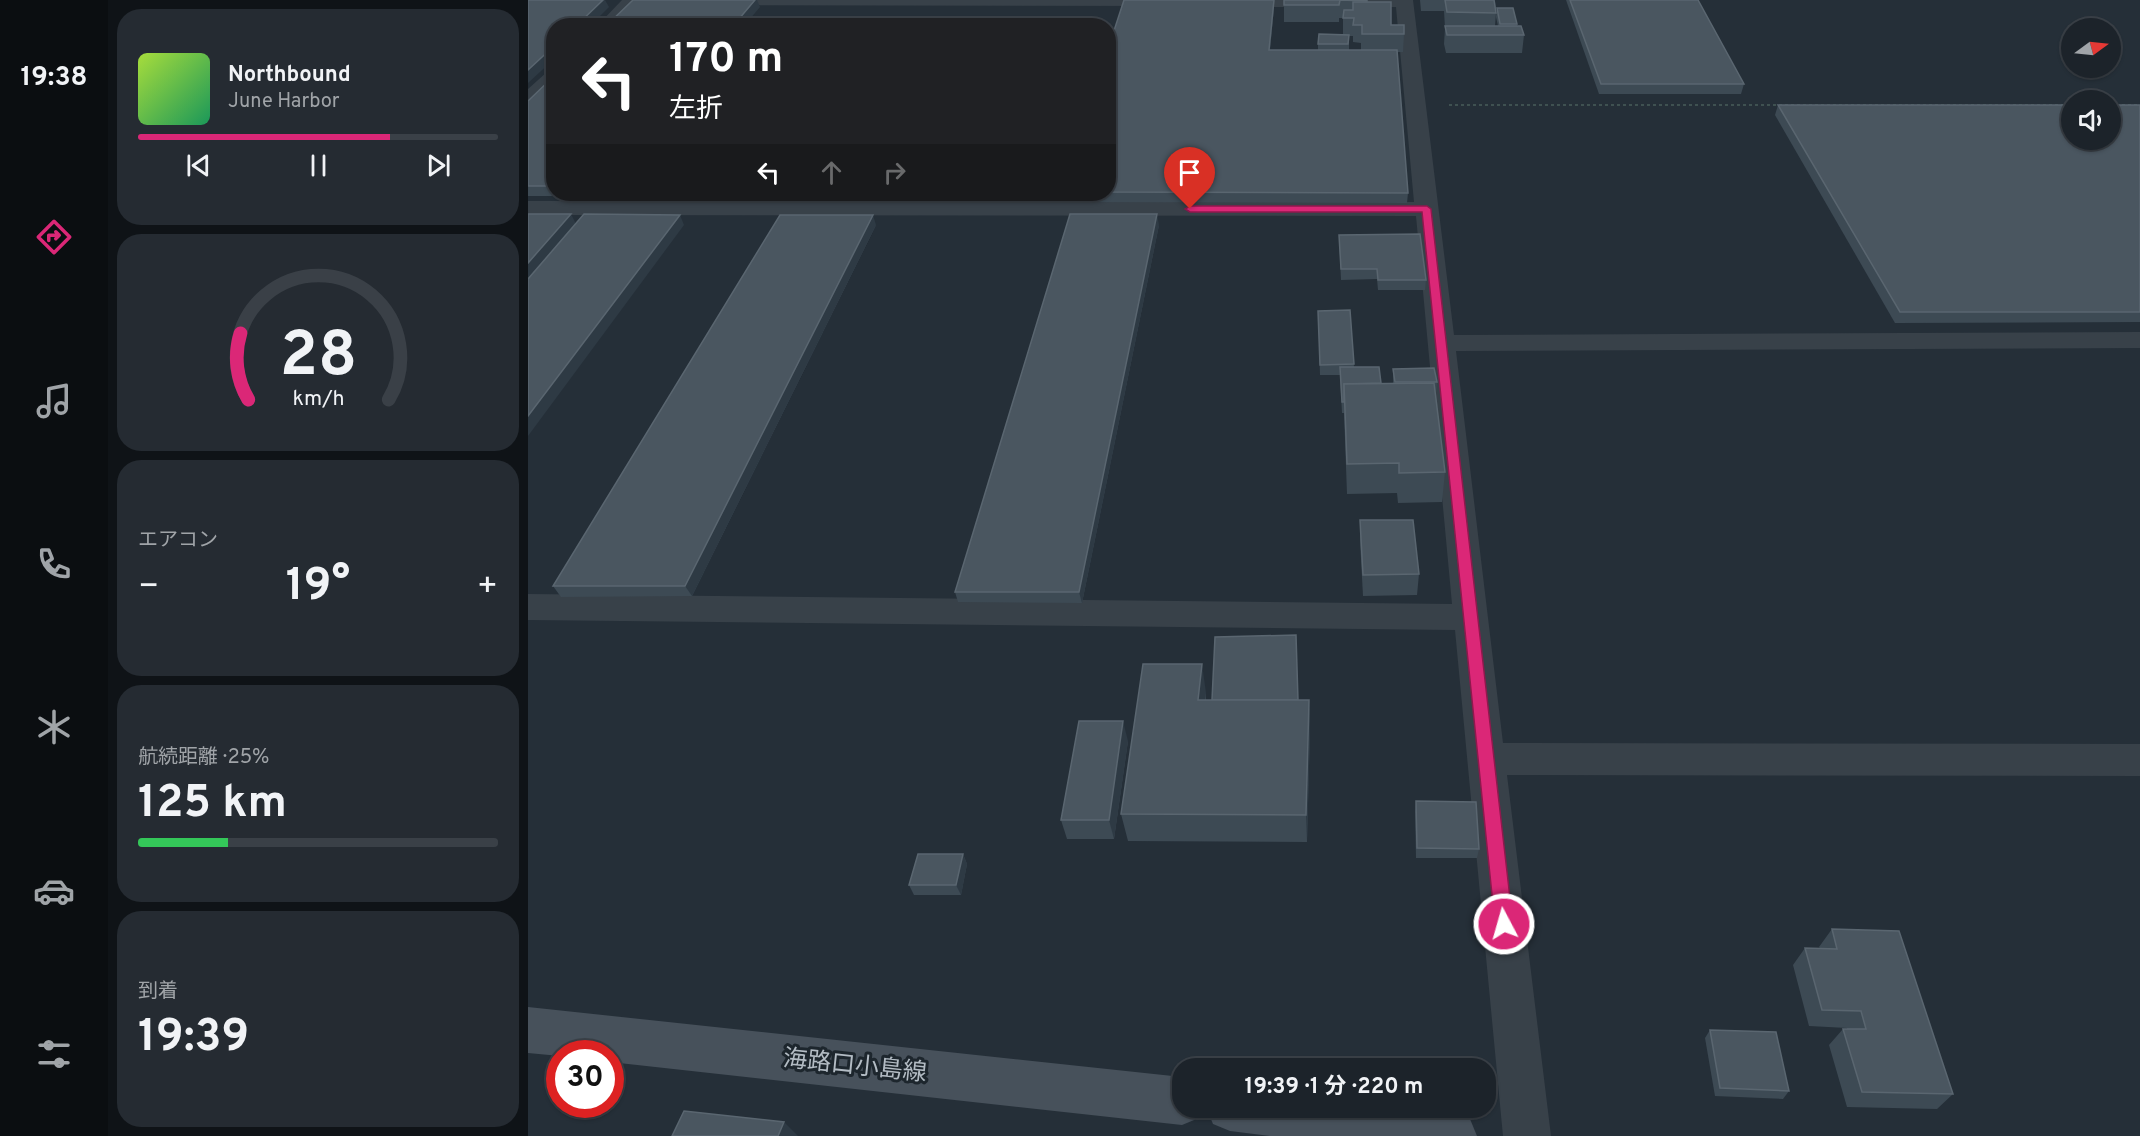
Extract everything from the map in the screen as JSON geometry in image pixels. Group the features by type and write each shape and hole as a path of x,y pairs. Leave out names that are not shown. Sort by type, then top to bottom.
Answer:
{"main road":[{"name":"海路口小島線","path":"528,1030 1172,1100"},
{"path":"1315,1118 1454,1136"}],"street":[{"path":"614,18 632,0"},
{"path":"648,0 1188,2"},
{"path":"1212,2 1404,1 1527,1136"},
{"path":"528,100 546,83"},
{"path":"528,208 1427,209"},
{"path":"1441,343 2140,340"},
{"path":"528,607 1471,617"},
{"path":"1486,759 2140,760"}],"path":[{"path":"1415,105 2061,105"},
{"path":"2121,105 2140,105"}],"building":[{"path":"528,0 603,0 584,18 546,18 546,53 528,70"},
{"path":"633,0 755,0 740,18 614,18"},
{"path":"1124,0 1274,0 1269,50 1397,50 1408,193 1116,192 1116,24"},
{"path":"1284,0 1340,0 1339,5 1284,5"},
{"path":"1445,0 1494,0 1496,13 1447,12"},
{"path":"1570,0 1698,0 1744,84 1601,84"},
{"path":"1353,2 1391,2 1391,25 1404,25 1404,34 1362,34 1362,25 1353,25 1354,18 1343,18 1344,10 1353,10"},
{"path":"1497,8 1513,8 1517,24 1500,24"},
{"path":"1445,26 1521,26 1524,35 1447,35"},
{"path":"1319,34 1349,35 1348,44 1318,44"},
{"path":"546,84 546,186 528,186 528,101"},
{"path":"1778,105 2061,105 2061,150 2121,150 2121,105 2140,105 2140,312 1900,312"},
{"path":"528,214 571,214 528,263"},
{"path":"584,214 680,215 528,416 528,279"},
{"path":"1070,214 1157,214 1079,592 955,592"},
{"path":"780,215 873,215 685,586 553,586"},
{"path":"1420,234 1426,280 1378,280 1377,269 1341,269 1339,235"},
{"path":"1350,310 1354,364 1320,365 1318,311"},
{"path":"1340,367 1379,367 1381,383 1344,384 1344,402 1342,402"},
{"path":"1434,368 1437,382 1395,382 1393,369"},
{"path":"1434,383 1445,472 1399,473 1399,463 1347,464 1344,384"},
{"path":"1360,520 1413,520 1419,574 1363,575"},
{"path":"1296,635 1298,700 1212,700 1215,637"},
{"path":"1143,664 1202,664 1198,700 1309,700 1306,815 1121,814"},
{"path":"1079,721 1123,721 1109,820 1061,820"},
{"path":"1416,801 1476,802 1479,849 1417,848"},
{"path":"918,854 963,854 956,885 909,885"},
{"path":"1832,929 1899,931 1953,1094 1862,1092 1843,1029 1866,1029 1861,1011 1822,1010 1805,948 1837,949"},
{"path":"1710,1030 1776,1032 1789,1091 1720,1088"},
{"path":"684,1111 784,1122 778,1136 672,1136"}],"route":[{"path":"1190,209 1427,209 1504,924"}]}
